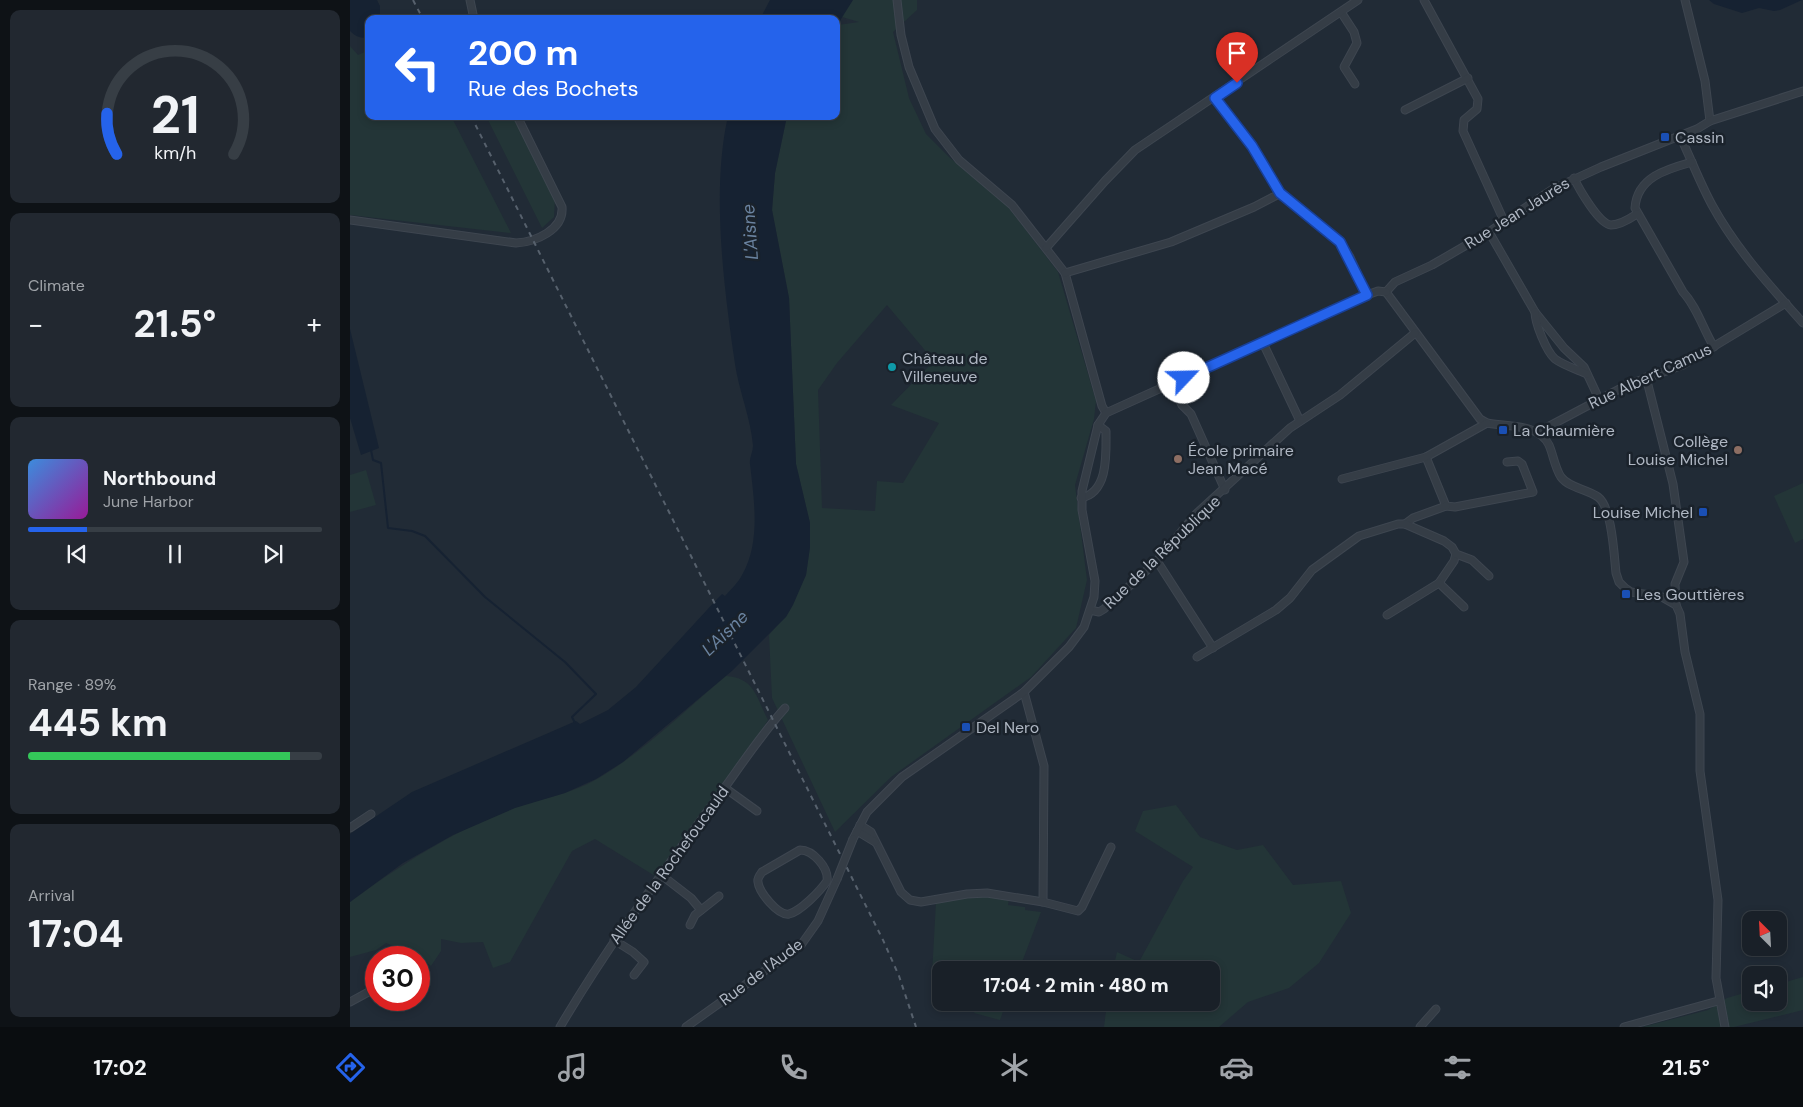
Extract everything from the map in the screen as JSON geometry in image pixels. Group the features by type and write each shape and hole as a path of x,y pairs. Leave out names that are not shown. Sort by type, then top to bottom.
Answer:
{"street":[{"path":"470,0 473,15"},
{"path":"898,0 901,35 909,67 935,129 959,160 1012,206 1065,273 1102,406 1106,413"},
{"path":"1046,248 1105,181 1136,150 1358,0"},
{"path":"1424,0 1468,78 1478,104 1472,114 1464,120 1463,131 1504,221"},
{"path":"1685,0 1706,88 1710,121"},
{"path":"1340,12 1356,38 1356,48 1344,67 1355,84"},
{"path":"1405,110 1468,78"},
{"name":"Rue Jean Jaurès","path":"1386,292 1395,282 1432,265 1490,232 1553,189 1574,178 1680,136 1710,121 1803,91"},
{"path":"1215,98 1252,146 1280,193 1340,242 1367,295"},
{"path":"350,220 516,242 530,242 541,237 559,222 562,216 562,207 519,120"},
{"path":"1680,136 1723,224 1747,258 1803,323"},
{"path":"1692,162 1659,172 1641,190 1635,203 1637,214 1683,292 1693,302 1697,316 1714,347"},
{"path":"1574,178 1591,208 1607,224 1615,224 1637,214"},
{"path":"1065,273 1171,242 1254,207 1280,193"},
{"path":"1490,232 1535,312 1564,348 1584,367 1599,399"},
{"path":"1100,426 1106,431 1105,464 1101,480 1088,497 1081,498 1084,480 1100,426 1106,413 1367,295 1378,291 1386,292 1467,403 1487,423 1538,432 1548,442 1561,476 1566,482 1598,496 1606,507 1619,582 1631,592 1662,597 1676,605"},
{"name":"Rue Albert Camus","path":"1538,432 1599,399 1646,377 1684,365 1786,303"},
{"path":"1535,312 1535,319 1540,333 1553,357 1587,374"},
{"name":"Rue de la République","path":"1090,610 1099,612 1104,609 1157,561 1197,513 1300,421 1340,395 1415,333"},
{"path":"1263,343 1300,421"},
{"path":"1560,362 1564,348"},
{"path":"1646,377 1673,484 1684,562 1674,584 1662,597"},
{"path":"1172,384 1182,405 1191,414 1225,490"},
{"path":"1342,479 1426,458 1487,423"},
{"path":"1426,458 1446,506"},
{"path":"1405,524 1413,518 1446,506 1455,507 1533,492 1522,464 1518,461 1507,462"},
{"name":"Rue de l'Aude","path":"686,1027 801,945 818,922 853,839 867,812 902,777 1024,692 1069,647 1084,627 1090,610 1095,581 1081,498"},
{"path":"1196,657 1276,610 1290,598 1312,570 1345,544 1359,536 1398,524 1405,524 1444,541 1452,547 1456,554 1472,560 1489,576"},
{"path":"1387,615 1439,583 1454,561 1456,554"},
{"path":"1157,561 1213,648"},
{"path":"1439,583 1464,607"},
{"path":"1674,584 1685,652 1700,714 1700,771 1718,914 1715,959 1719,1003 1725,1027"},
{"path":"1024,692 1044,766 1043,902"},
{"name":"Allée de la Rochefoucauld","path":"560,1027 614,940 660,874 725,788 766,729 785,708"},
{"path":"725,788 757,811"},
{"path":"350,828 371,814"},
{"path":"858,828 871,832 901,892 910,900 925,902 981,893 1043,902 1072,911 1080,910 1111,847"},
{"path":"805,850 823,866 828,877 815,896 794,912 782,913 761,891 758,877 762,872 787,856 805,850"},
{"path":"660,874 691,898 701,910"},
{"path":"690,925 701,910 719,896"},
{"path":"815,896 825,905"},
{"path":"614,940 644,962 634,975"},
{"path":"350,1002 365,994"},
{"path":"1624,1027 1719,1003"},
{"path":"1420,1027 1436,1009"}],"shaded area":[{"path":"785,0 917,0 917,10 893,32 909,98 926,134 949,157 1006,204 1058,272 1096,401 1094,419 1075,485 1087,580 1076,628 1031,677 891,777 835,832 772,698 769,635 785,616 806,575 810,547 810,523 796,464 789,298 772,210 775,173 786,120 840,120 840,25 859,22","holes":["887,305 934,361 891,405 939,423 903,483 877,481 875,511 822,508 818,390 837,363"]},
{"path":"350,46 358,55 365,52 365,120 453,120 511,233 350,215"},
{"path":"488,120 515,120 555,198 554,217 542,228"},
{"path":"366,470 376,505 350,512 350,475"},
{"path":"1803,483 1803,539 1795,543 1774,496"},
{"path":"726,676 743,680 749,685 757,696 768,720 750,748 655,876 595,839 572,851 510,962 493,968 483,942 461,943 441,939 441,951 431,966 430,946 394,946 386,943 382,946 365,946 365,953 350,957 350,902 429,849 449,838 514,808 587,784 615,768 648,743"},
{"path":"1176,805 1200,837 1237,850 1263,845 1293,885 1341,881 1351,913 1319,963 1289,988 1248,1002 1219,1027 1104,1027 1106,1011 1220,1011 1220,961 1140,961 1183,881 1193,867 1135,831 1143,811"},
{"path":"983,894 1009,899 1008,905 1025,907 1025,910 1041,912 1022,961 933,961 936,902"},
{"path":"1117,952 1137,961 1115,961"},
{"path":"1803,977 1803,1010 1734,1027 1642,1027 1708,1010 1727,998 1742,994 1742,1011 1787,1011 1787,982"},
{"path":"975,1011 1003,1011 1000,1020 974,1013"}],"water":[{"path":"350,0 377,0 380,6 380,15 365,15 365,38 359,37 350,31"},
{"path":"770,0 853,0 840,21 840,15 762,15"},
{"path":"1709,0 1802,0 1780,10 1774,11 1759,8 1742,13 1714,4"},
{"name":"L'Aisne","path":"727,120 786,120 775,173 772,210 789,298 796,464 810,523 810,547 806,575 793,605 786,617 733,670 623,762 596,779 565,793 515,808 453,835 403,863 350,902 350,834 412,792 576,721 580,724 608,710 636,687 718,598 722,594 725,596 742,575 752,549 754,535 755,521 750,462 753,446 735,364 723,272 720,176"},
{"path":"350,329 379,448 361,455 350,418"}],"waterway":[{"path":"371,450 373,460 381,463 388,528 412,531 425,536 485,597 565,662 596,694 572,717 575,723"}],"railway":[{"path":"413,0 421,15"},
{"path":"473,120 883,940 899,976 916,1027"}],"place":[{"name":"Cassin","path":"1665,137"},
{"name":"Château de Villeneuve","path":"892,367"},
{"name":"La Chaumière","path":"1503,430"},
{"name":"Collège Louise Michel","path":"1738,450"},
{"name":"École primaire Jean Macé","path":"1178,459"},
{"name":"Louise Michel","path":"1703,512"},
{"name":"Les Gouttières","path":"1626,594"},
{"name":"Del Nero","path":"966,727"}],"route":[{"path":"1184,378 1367,295 1350,256 1340,242 1280,193 1259,156 1215,98 1237,83"}]}
